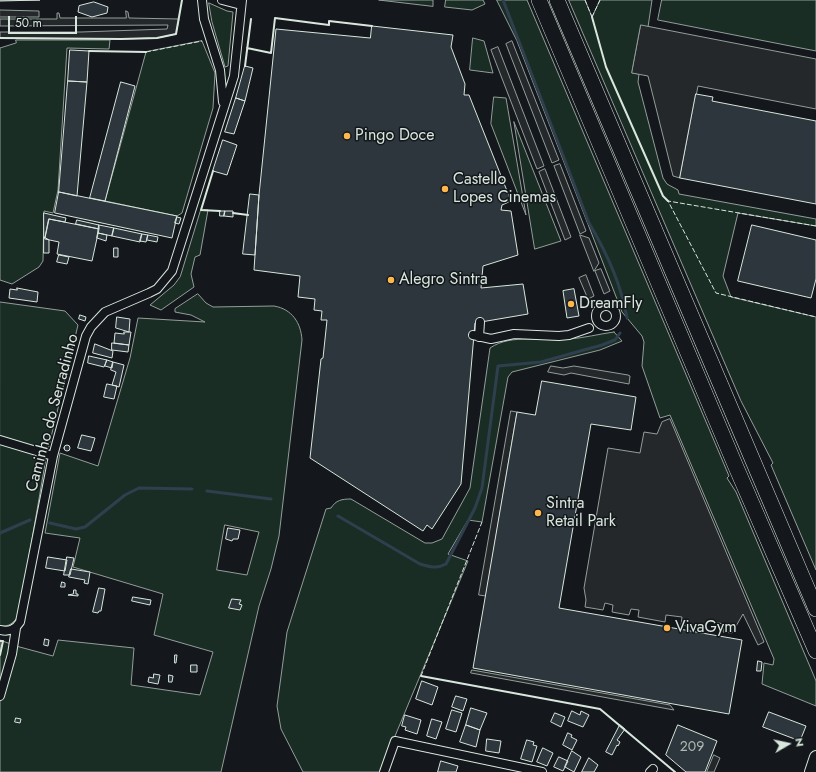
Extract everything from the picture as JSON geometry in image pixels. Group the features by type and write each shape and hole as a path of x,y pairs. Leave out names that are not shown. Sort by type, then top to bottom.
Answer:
{"highway":[{"path":"539,0 816,652"},
{"path":"557,0 816,609"}],"street":[{"path":"202,0 204,18 220,70 223,89 223,108"},
{"path":"222,0 241,2"},
{"name":"Caminho do Serradinho","path":"0,696 12,654 16,628 20,622 30,579 53,456 83,346 91,327 105,312 156,289 172,271 235,68 241,2"},
{"path":"480,322 476,336 491,339 514,334 569,335 590,328"},
{"path":"0,440 53,456"},
{"path":"0,630 10,631 16,628"},
{"path":"384,772 395,741 529,771 542,772"},
{"path":"811,772 816,757"}],"green space":[{"path":"379,0 433,0 433,6"},
{"path":"446,0 483,0 485,4 472,10 445,7"},
{"path":"497,0 527,0 729,476 727,478 736,492 816,681 816,706 762,684 764,663 773,665 774,659 670,415 660,418 642,366 644,342 642,336 622,312 517,41"},
{"path":"569,0 585,0 592,17 600,0 652,0 648,27 641,26 632,73 639,74 638,82 663,178 667,184 678,190 679,194 816,219 816,226 738,213 723,276 731,297 816,317 816,570 771,465 773,463 741,401"},
{"path":"662,0 816,0 816,51 658,20"},
{"path":"209,3 233,12 228,66 225,67 212,22"},
{"path":"473,38 484,41 493,73 470,70"},
{"path":"16,40 110,40 109,49 67,48 58,190 53,213 44,211 43,261 39,267 12,284 0,280 0,48 16,43"},
{"path":"202,41 215,73 213,108 182,213 177,216 105,201 146,52"},
{"path":"494,97 506,98 526,215 491,124"},
{"path":"514,122 561,241 535,249"},
{"path":"201,210 208,210 200,255 195,257 191,274 194,287 161,310 150,305 174,285 180,277"},
{"path":"198,294 206,303 213,307 274,306 286,310 291,314 300,328 302,340 279,536 271,569 259,606 221,772 0,772 0,640 53,656 58,640 134,648 131,685 200,695 213,652 154,635 163,594 73,567 80,538 45,533 60,453 98,466 130,358 138,318 205,322 191,315 175,312 175,309","holes":["225,525 259,532 247,575 217,570"]},
{"path":"0,302 65,311 78,325 46,458 19,615 11,624 6,626 0,626"},
{"path":"614,332 622,341 600,350 512,372 508,377 482,522 468,520 448,554 468,561 380,772 303,772 281,729 277,706 287,632 326,509 331,508 340,500 351,499 425,543 432,543 442,539 470,488 490,348 499,343 518,339 559,340"}],"shaded area":[{"path":"0,10 39,11 39,17 0,17"},
{"path":"126,11 128,12 129,18 179,19 176,34 157,38 121,39 0,38 0,32 81,32 167,29 168,25 0,26 0,19 57,19 57,13 59,13 60,18 126,18"},
{"path":"641,25 816,59 816,109 698,86 680,178 673,176 648,76 632,73"},
{"path":"512,41 559,160 552,163 506,44"},
{"path":"498,47 544,166 537,169 491,50"},
{"path":"560,164 586,231 580,234 554,166"},
{"path":"545,169 571,237 565,240 539,172"},
{"path":"580,235 589,238 599,263 594,271"},
{"path":"601,269 610,291 604,294 595,271"},
{"path":"586,275 594,296 588,299 579,278"},
{"path":"551,366 563,368 574,366 628,375 630,376 629,384 571,373 564,375 548,372"},
{"path":"511,411 517,412 486,596 479,595"},
{"path":"670,419 764,642 758,645 743,614 732,633 723,632 724,624 707,621 706,629 681,625 682,617 666,615 665,622 638,617 639,610 631,609 629,615 612,612 613,605 605,603 603,610 585,607 586,600 584,588 608,448 640,453 644,432 657,434 662,422"},
{"path":"472,670 670,705 674,710 471,673"},
{"path":"714,755 720,758 714,772 707,772"}],"building":[{"path":"0,0 40,0 0,1"},
{"path":"94,2 108,7 107,13 92,17 78,12 79,6"},
{"name":"Alegro Sintra","path":"372,26 453,35 451,47 465,84 464,95 469,95 511,201 502,205 501,210 511,211 518,255 483,266 481,288 523,284 528,314 475,323 461,484 432,529 427,525 423,531 310,458 327,320 321,320 322,311 314,310 315,299 298,297 300,276 254,270 259,195 276,29 370,38"},
{"path":"70,50 89,51 87,82 68,81"},
{"path":"245,66 253,68 245,101 236,98"},
{"path":"68,81 87,82 77,196 59,192"},
{"path":"121,82 135,86 105,201 90,198"},
{"path":"696,94 713,97 712,101 816,121 816,204 680,178"},
{"path":"236,98 245,101 234,134 225,132"},
{"path":"223,140 237,145 227,175 213,171"},
{"path":"59,192 177,216 172,238 55,213"},
{"path":"250,194 259,195 255,255 243,254"},
{"path":"220,211 225,211 224,216 220,216"},
{"path":"225,211 233,211 233,217 224,216"},
{"path":"44,213 66,218 65,222 49,219 45,238 44,237"},
{"path":"177,217 181,218 179,224 175,223"},
{"path":"49,219 99,229 92,261 57,254 59,242 45,239"},
{"path":"77,220 99,225 99,229 76,224"},
{"path":"99,225 114,228 112,236 98,233"},
{"path":"752,225 816,240 816,279 811,298 738,281"},
{"path":"114,228 142,234 140,242 112,236"},
{"path":"98,233 107,235 106,241 97,238"},
{"path":"142,234 148,235 146,242 140,241"},
{"path":"148,235 158,237 157,242 147,240"},
{"path":"44,237 49,240 49,253 44,253"},
{"path":"114,248 118,248 118,257 114,257"},
{"path":"59,255 69,257 67,264 57,262"},
{"path":"17,288 38,292 37,302 9,298 10,289 17,290"},
{"name":"DreamFly","path":"574,289 579,316 567,318 563,291"},
{"path":"80,315 86,317 85,321 79,319"},
{"path":"117,317 130,319 129,332 116,328"},
{"path":"124,332 131,332 129,345 114,343 115,333 124,334"},
{"path":"112,343 129,345 128,352 112,350"},
{"path":"95,344 113,351 112,358 93,353"},
{"path":"89,356 107,360 104,367 88,363"},
{"path":"107,360 113,362 112,368 105,366"},
{"path":"113,362 124,365 119,387 112,385 116,372 111,370"},
{"name":"Sintra Retail Park","path":"542,381 636,397 631,430 591,424 559,608 742,640 729,714 473,668 517,412 535,415"},
{"path":"107,384 117,386 114,399 104,397"},
{"path":"82,435 95,438 91,451 78,448"},
{"path":"67,445 70,448 67,451 64,448"},
{"path":"228,528 240,530 238,539 233,539 232,541 226,539"},
{"path":"48,557 67,560 65,571 46,568"},
{"path":"67,557 74,558 70,575 64,575"},
{"path":"71,569 90,572 88,584 84,583 85,580 69,577"},
{"path":"62,582 65,583 65,587 61,587"},
{"path":"99,588 105,589 101,611 98,613 93,612"},
{"path":"74,590 76,590 76,594 78,594 78,596 68,595 73,594"},
{"path":"133,597 151,600 150,605 132,601"},
{"path":"232,599 241,600 239,604 242,605 240,610 229,608"},
{"path":"45,639 49,640 48,646 44,645"},
{"path":"175,655 177,655 176,663 175,663"},
{"path":"758,661 762,662 761,671 757,671"},
{"path":"191,665 197,665 197,672 191,672"},
{"path":"154,674 160,675 158,684 148,682 149,677 153,678"},
{"path":"169,675 173,676 172,682 169,682"},
{"path":"422,681 438,687 432,705 416,699"},
{"path":"456,696 467,699 463,711 452,707"},
{"path":"471,708 487,713 480,730 466,725"},
{"path":"452,710 462,713 456,732 446,729"},
{"path":"572,711 580,715 581,711 589,715 583,727 568,721"},
{"path":"769,712 806,726 800,741 763,727"},
{"path":"555,713 565,717 561,727 551,722"},
{"path":"405,715 421,720 417,734 405,730 406,727 402,726"},
{"path":"16,718 21,719 20,723 15,722"},
{"path":"432,719 442,722 436,739 427,736"},
{"path":"466,725 480,730 476,747 460,742"},
{"path":"620,725 625,729 617,740 620,742 612,755 606,752"},
{"path":"678,725 717,741 705,772 686,772 666,755"},
{"path":"568,733 572,735 571,737 577,740 572,750 563,745"},
{"path":"487,739 501,741 499,753 486,751"},
{"path":"527,740 534,742 533,745 537,746 532,762 521,759"},
{"path":"543,748 553,753 547,766 537,762"},
{"path":"572,751 581,757 574,772 565,767"},
{"path":"559,757 568,761 563,771 554,767"},
{"path":"589,758 598,765 594,772 582,772"},
{"path":"441,761 458,766 456,772 438,772"}],"waterway":[{"path":"503,0 589,223 602,246 617,280 627,318"},
{"path":"338,516 420,564 433,567 440,567 446,564 475,508 482,488 498,366 541,362 602,345 615,340 620,333"},
{"path":"50,523 76,529 85,527 125,495 139,488 192,489"},
{"path":"207,491 271,499"},
{"path":"0,533 30,520"}],"fence":[{"path":"585,0 592,17"},
{"path":"592,17 600,0"},
{"path":"146,52 202,41"},
{"path":"816,226 668,201 716,293 816,317"},
{"path":"421,676 482,522"}],"wall":[{"path":"0,38 157,38 176,34 182,0"},
{"path":"592,17 606,67 663,196 668,201"},
{"path":"247,48 271,53 275,18 329,25 329,21 372,26"},
{"path":"245,66 251,19"},
{"path":"89,51 146,52"},
{"path":"213,171 201,210 220,211"},
{"path":"233,213 248,215"},
{"path":"0,641 3,641 0,655"},
{"path":"421,676 600,709 675,772"}],"place":[{"name":"Pingo Doce","path":"347,136"},
{"name":"Castello Lopes Cinemas","path":"445,189"},
{"name":"Alegro Sintra","path":"391,280"},
{"name":"DreamFly","path":"571,304"},
{"name":"Sintra Retail Park","path":"538,513"},
{"name":"VivaGym","path":"667,628"}]}
